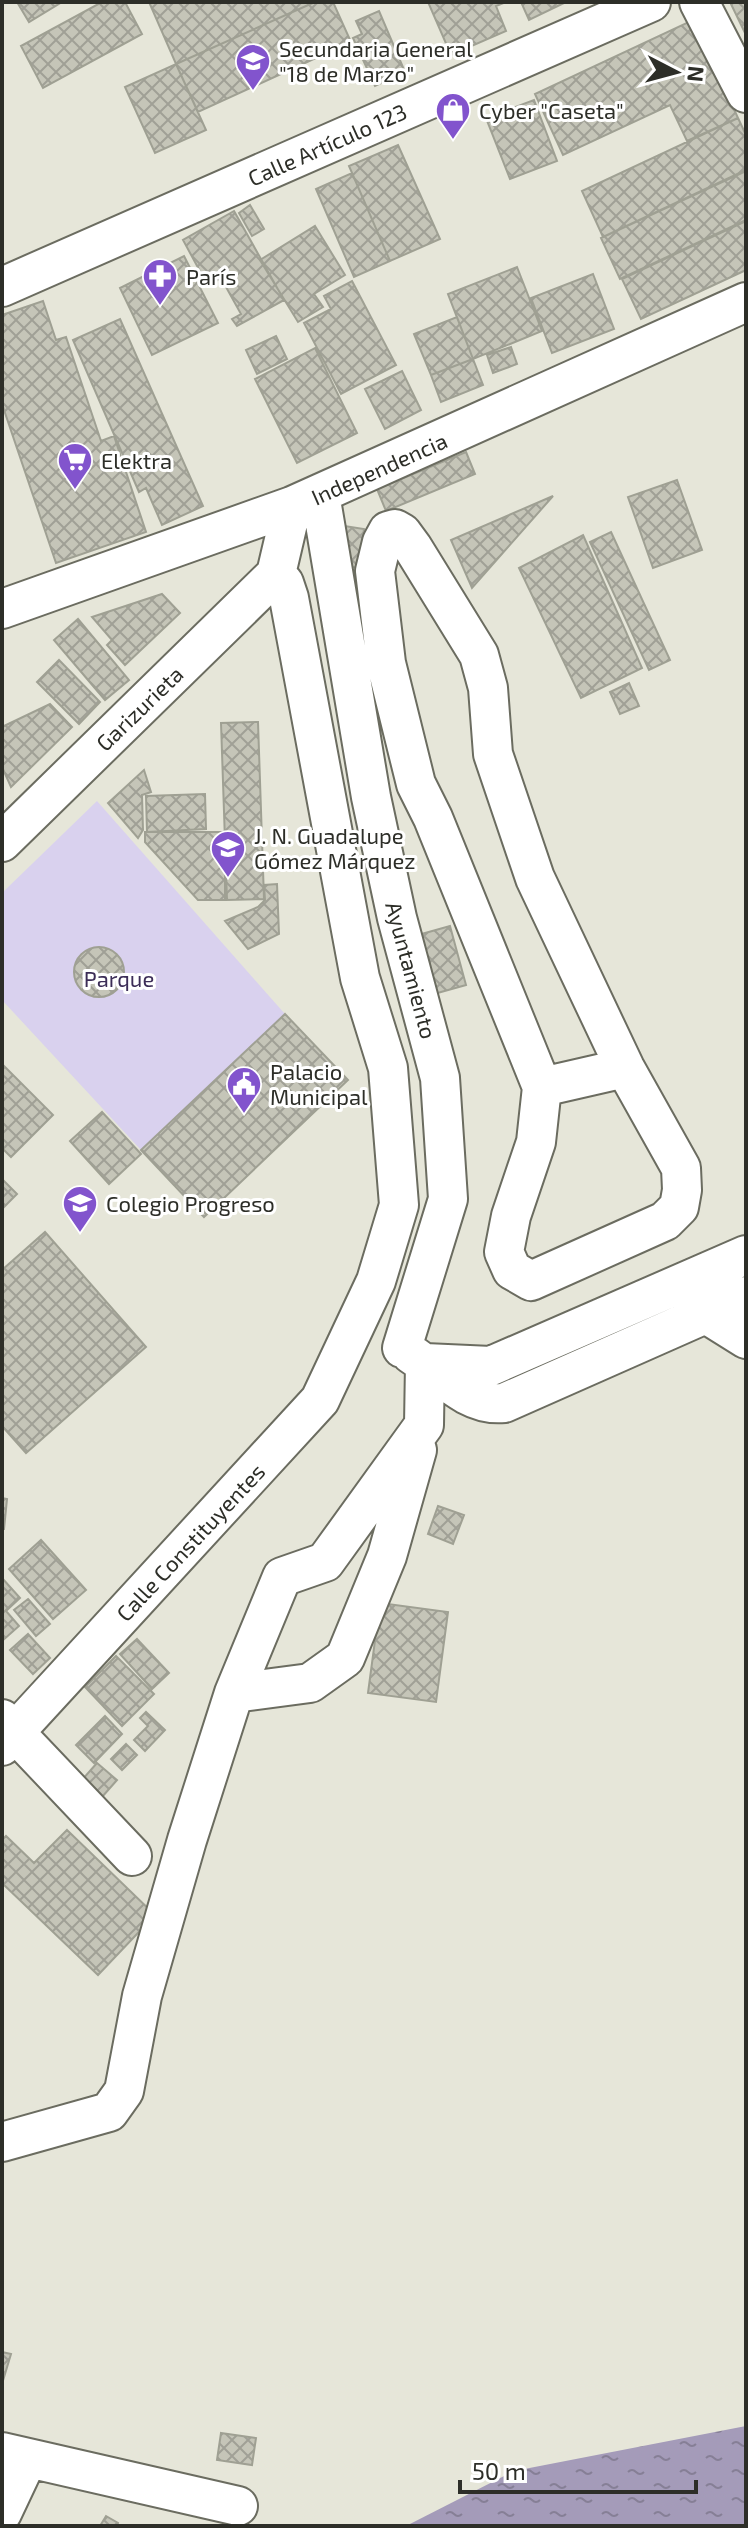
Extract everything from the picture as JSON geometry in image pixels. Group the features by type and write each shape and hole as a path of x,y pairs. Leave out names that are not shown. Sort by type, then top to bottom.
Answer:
{"street":[{"name":"Calle Artículo 123","path":"2,287 651,2"},
{"path":"699,2 746,93"},
{"name":"Independencia","path":"2,609 306,500 746,302"},
{"path":"365,474 388,531"},
{"path":"306,500 276,574 284,583 289,598 360,978 388,1068 399,1205 376,1281 356,1324 413,1356 491,1366 695,1299 746,1296"},
{"name":"Ayuntamiento","path":"234,1693 310,1683 345,1658 387,1556 424,1425 413,1356 448,1199 440,1078 397,918 306,500"},
{"path":"395,529 402,533 479,655 488,688 493,754 535,878 625,1068 681,1168 679,1207 665,1221 531,1281 512,1270 504,1252 511,1216 536,1142 542,1087 433,818 416,784 386,663 377,602 375,571 384,535 388,531 395,529"},
{"name":"Garizurieta","path":"2,842 276,574"},
{"path":"371,797 416,784"},
{"path":"542,1087 625,1068"},
{"path":"695,1299 746,1255"},
{"path":"695,1299 746,1339"},
{"name":"Calle Constituyentes","path":"6,1732 320,1400 356,1324"},
{"path":"2,2142 109,2112 124,2091 142,1996 234,1693 282,1577 325,1562 424,1425"},
{"path":"6,1732 132,1856"},
{"path":"2,2513 15,2456 238,2506"}],"green space":[{"name":"Parque","path":"97,801 285,1014 141,1150 2,1000 2,893"}],"water":[{"path":"746,2426 746,2526 406,2526 514,2471"}],"building":[{"path":"17,2 62,2 29,22"},
{"path":"102,2 125,2 142,34 43,88 21,46"},
{"path":"149,2 315,2 176,64"},
{"path":"315,2 333,2 351,42 198,112 176,64"},
{"path":"428,2 506,2 496,6 506,31 451,55"},
{"path":"521,2 566,2 529,20"},
{"path":"730,2 746,2 746,35"},
{"path":"379,11 405,72 375,86 353,38 362,34 356,21"},
{"path":"693,20 738,118 687,141 670,105 563,155 535,94"},
{"path":"176,64 206,130 155,153 125,87"},
{"path":"534,100 557,161 510,179 486,118"},
{"path":"738,118 746,135 746,170 603,237 582,191"},
{"path":"398,145 440,239 390,261 349,166"},
{"path":"746,171 746,220 620,279 601,238"},
{"path":"352,173 390,261 354,277 316,189"},
{"path":"250,205 264,229 252,236 239,213"},
{"path":"234,211 284,300 237,326 232,319 241,314 221,278 208,286 183,240"},
{"path":"746,221 746,270 641,319 622,279"},
{"path":"315,226 345,275 314,294 323,307 298,322 260,260"},
{"path":"184,256 218,323 152,355 120,288"},
{"path":"517,267 542,331 473,359 448,294"},
{"path":"593,274 614,329 552,353 531,298"},
{"path":"352,281 396,365 341,394 304,323 331,309 324,296"},
{"path":"43,301 56,340 66,337 101,441 114,436 146,532 56,563 2,404 2,315"},
{"path":"457,317 473,359 431,375 414,334"},
{"path":"120,319 203,506 162,525 146,488 139,492 73,340"},
{"path":"276,336 287,359 257,374 246,350"},
{"path":"511,347 517,364 493,373 487,355"},
{"path":"315,348 357,433 297,463 255,379"},
{"path":"473,359 483,385 441,402 431,375"},
{"path":"402,371 421,410 385,429 365,389"},
{"path":"466,452 475,474 386,511 377,489"},
{"path":"677,480 702,550 653,568 628,497"},
{"path":"553,496 472,588 451,540"},
{"path":"338,525 364,529 359,568 333,564"},
{"path":"611,532 670,660 649,670 590,542"},
{"path":"583,535 642,668 581,698 519,568"},
{"path":"162,594 180,613 125,665 107,645 112,640 92,617"},
{"path":"78,619 129,680 105,700 54,640"},
{"path":"59,660 100,702 79,724 37,682"},
{"path":"629,683 639,706 620,714 610,692"},
{"path":"50,704 72,727 11,787 2,767 2,727"},
{"path":"258,722 264,899 227,900 221,723"},
{"path":"144,770 151,792 142,795 143,830 138,838 108,803"},
{"path":"205,794 206,829 147,832 146,796"},
{"path":"145,832 225,832 225,900 198,900 145,842"},
{"path":"277,884 279,934 248,949 225,921 258,907 265,900 264,885"},
{"path":"450,926 466,985 434,994 418,935"},
{"path":"99,947 116,955 124,972 116,989 99,997 82,989 74,972 82,955"},
{"name":"Palacio Municipal","path":"285,1014 348,1080 204,1217 141,1150"},
{"path":"2,1064 53,1115 11,1157 2,1148"},
{"path":"102,1112 141,1154 109,1184 70,1141"},
{"path":"2,1179 17,1194 3,1208 2,1207"},
{"path":"45,1232 146,1347 26,1453 2,1426 2,1270"},
{"path":"2,1498 7,1499 4,1529 2,1529"},
{"path":"438,1506 464,1515 453,1544 428,1534"},
{"path":"41,1540 86,1590 53,1619 9,1569"},
{"path":"2,1578 20,1598 6,1611 19,1626 2,1641"},
{"path":"28,1599 50,1624 36,1636 14,1610"},
{"path":"380,1603 448,1612 436,1702 368,1693"},
{"path":"28,1634 50,1658 33,1674 10,1650"},
{"path":"137,1639 169,1673 152,1689 120,1654"},
{"path":"116,1656 154,1694 122,1726 85,1687"},
{"path":"146,1712 165,1730 145,1751 134,1740 148,1726 140,1718"},
{"path":"105,1716 122,1734 94,1763 76,1745"},
{"path":"126,1744 137,1755 122,1770 111,1759"},
{"path":"97,1763 117,1780 94,1806 74,1789"},
{"path":"67,1830 155,1915 98,1975 2,1883 2,1840 6,1836 34,1863"},
{"path":"2,2352 11,2354 2,2384"},
{"path":"221,2433 256,2438 252,2465 217,2460"},
{"path":"106,2516 118,2523 117,2526 100,2526"}],"place":[{"name":"Secundaria General \"18 de Marzo\"","path":"253,92"},
{"name":"Cyber \"Caseta\"","path":"453,141"},
{"name":"París","path":"160,307"},
{"name":"Elektra","path":"75,491"},
{"name":"J. N. Guadalupe Gómez Márquez","path":"228,879"},
{"name":"Palacio Municipal","path":"244,1115"},
{"name":"Colegio Progreso","path":"80,1234"}]}
